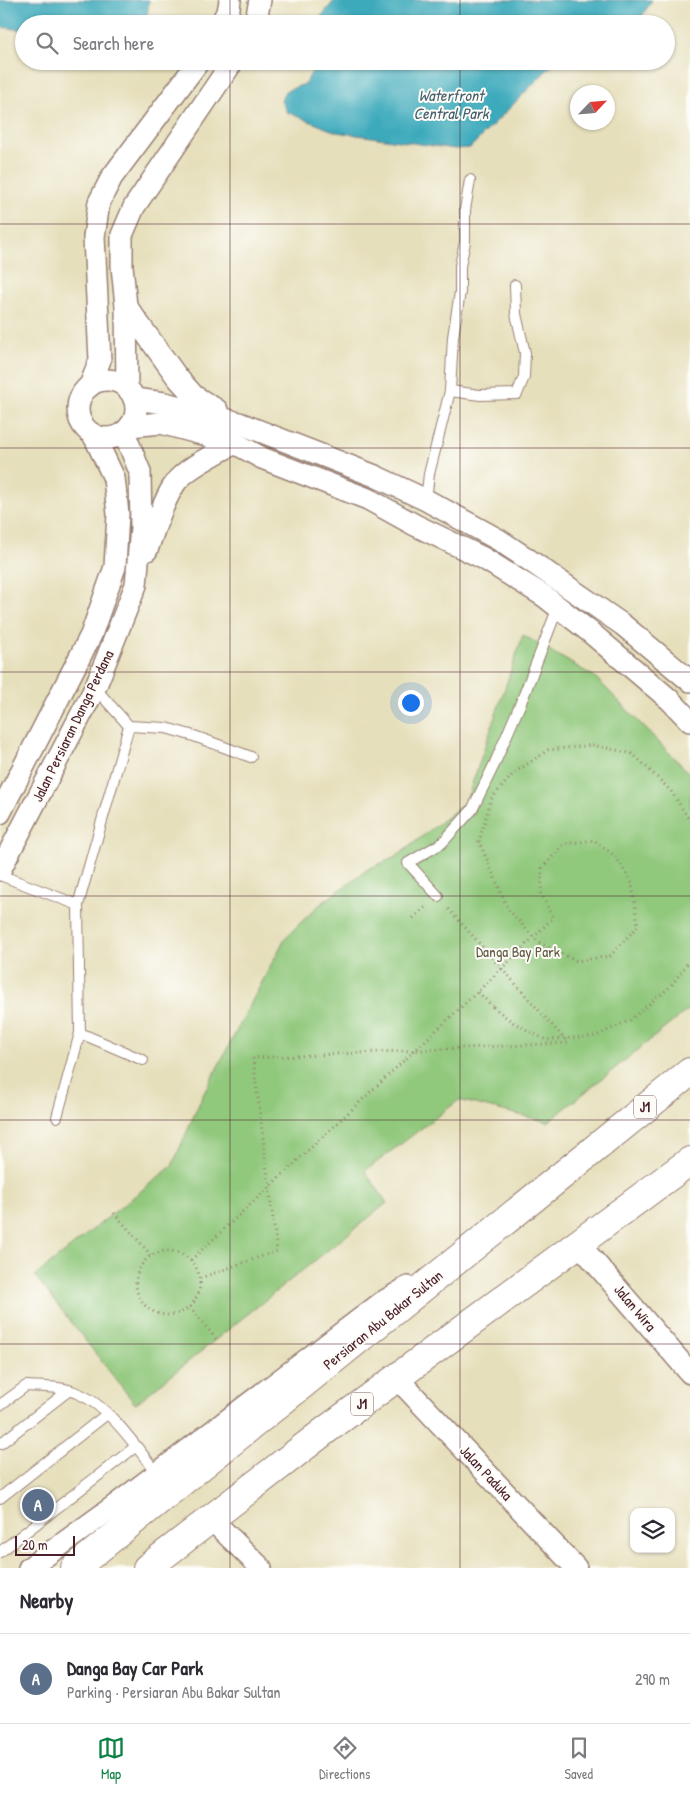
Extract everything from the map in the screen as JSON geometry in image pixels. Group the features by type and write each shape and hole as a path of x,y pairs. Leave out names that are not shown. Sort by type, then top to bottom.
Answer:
{"highway":[{"name":"Persiaran Abu Bakar Sultan","path":"75,1568 690,1072"},
{"name":"J1","path":"147,1568 397,1378 690,1161"}],"street":[{"path":"226,15 230,0"},
{"path":"257,15 260,0"},
{"path":"192,70 112,177 100,202 94,237 100,360 90,386 80,399 79,415 87,429 94,436 109,438 118,436 127,429 136,413 130,393 122,266 122,235 134,207 227,70"},
{"path":"126,306 156,350 194,396 237,433 262,458 368,499 483,558 558,607 590,632 670,700 690,721"},
{"path":"90,386 101,381 116,381 130,393 165,403 237,433 375,476 426,500 499,540 537,565 623,625 690,681"},
{"path":"127,429 161,423 237,433"},
{"name":"Jalan Persiaran Danga Perdana","path":"0,870 95,688 136,585 142,527 140,472 127,429"},
{"path":"136,585 157,520 177,481 237,433"},
{"name":"Jalan Persiaran Danga Perdana","path":"0,813 91,634 115,567 118,514 114,478 94,436"},
{"name":"Jalan Wira","path":"579,1244 690,1373"},
{"path":"29,1568 381,1303 459,1258"},
{"name":"Jalan Paduka","path":"397,1378 576,1568"},
{"path":"211,1519 261,1568"}],"lane":[{"path":"426,500 428,474 450,391 453,338 460,292 460,266 465,242 465,210 470,180"},
{"path":"450,391 480,395 517,394 524,377 524,354 516,314 515,285"},
{"path":"438,896 408,863 442,843 472,810 498,756 558,607"},
{"path":"95,688 129,726 166,728 251,757"},
{"path":"57,1117 80,1033 78,905 129,726"},
{"path":"0,875 78,905"},
{"path":"80,1033 143,1060"},
{"path":"0,1405 26,1386 52,1387 78,1393 101,1407 157,1473"},
{"path":"0,1444 68,1391"},
{"path":"0,1498 107,1414"},
{"path":"0,1552 135,1447"}],"path":[{"path":"191,1260 478,992 502,969 553,918 541,893 542,868 564,844 594,840 616,857 632,883 638,926 610,956 577,961 538,942 508,909 479,841 491,799 514,773 548,750 594,745 633,754 671,791 690,821"},
{"path":"200,1278 277,1251 253,1058 568,1043 438,896 413,918"},
{"path":"478,992 514,1023 546,1040 596,1036 630,1020 670,987 690,960"},
{"path":"114,1213 151,1255"},
{"path":"172,1250 191,1260 197,1268 200,1278 200,1289 197,1299 182,1313 171,1316 160,1315 150,1311 142,1303 136,1288 137,1272 142,1262 151,1255 161,1251 172,1250"},
{"path":"190,1307 216,1339"}],"green space":[{"name":"Danga Bay Park","path":"523,635 595,677 690,774 690,1008 548,1122 459,1100 365,1171 387,1203 135,1404 35,1276 172,1166 202,1097 285,938 318,906 368,869 396,857 466,802"}],"water":[{"path":"0,0 149,0 147,15 15,15 15,29 0,27"},
{"path":"335,0 652,0 643,15 322,15"},
{"name":"Waterfront Central Park","path":"313,70 547,70 470,148 455,149 336,132 287,112 281,101 285,91 305,84"}],"place":[{"name":"Danga Bay Car Park","path":"38,1505"}]}
